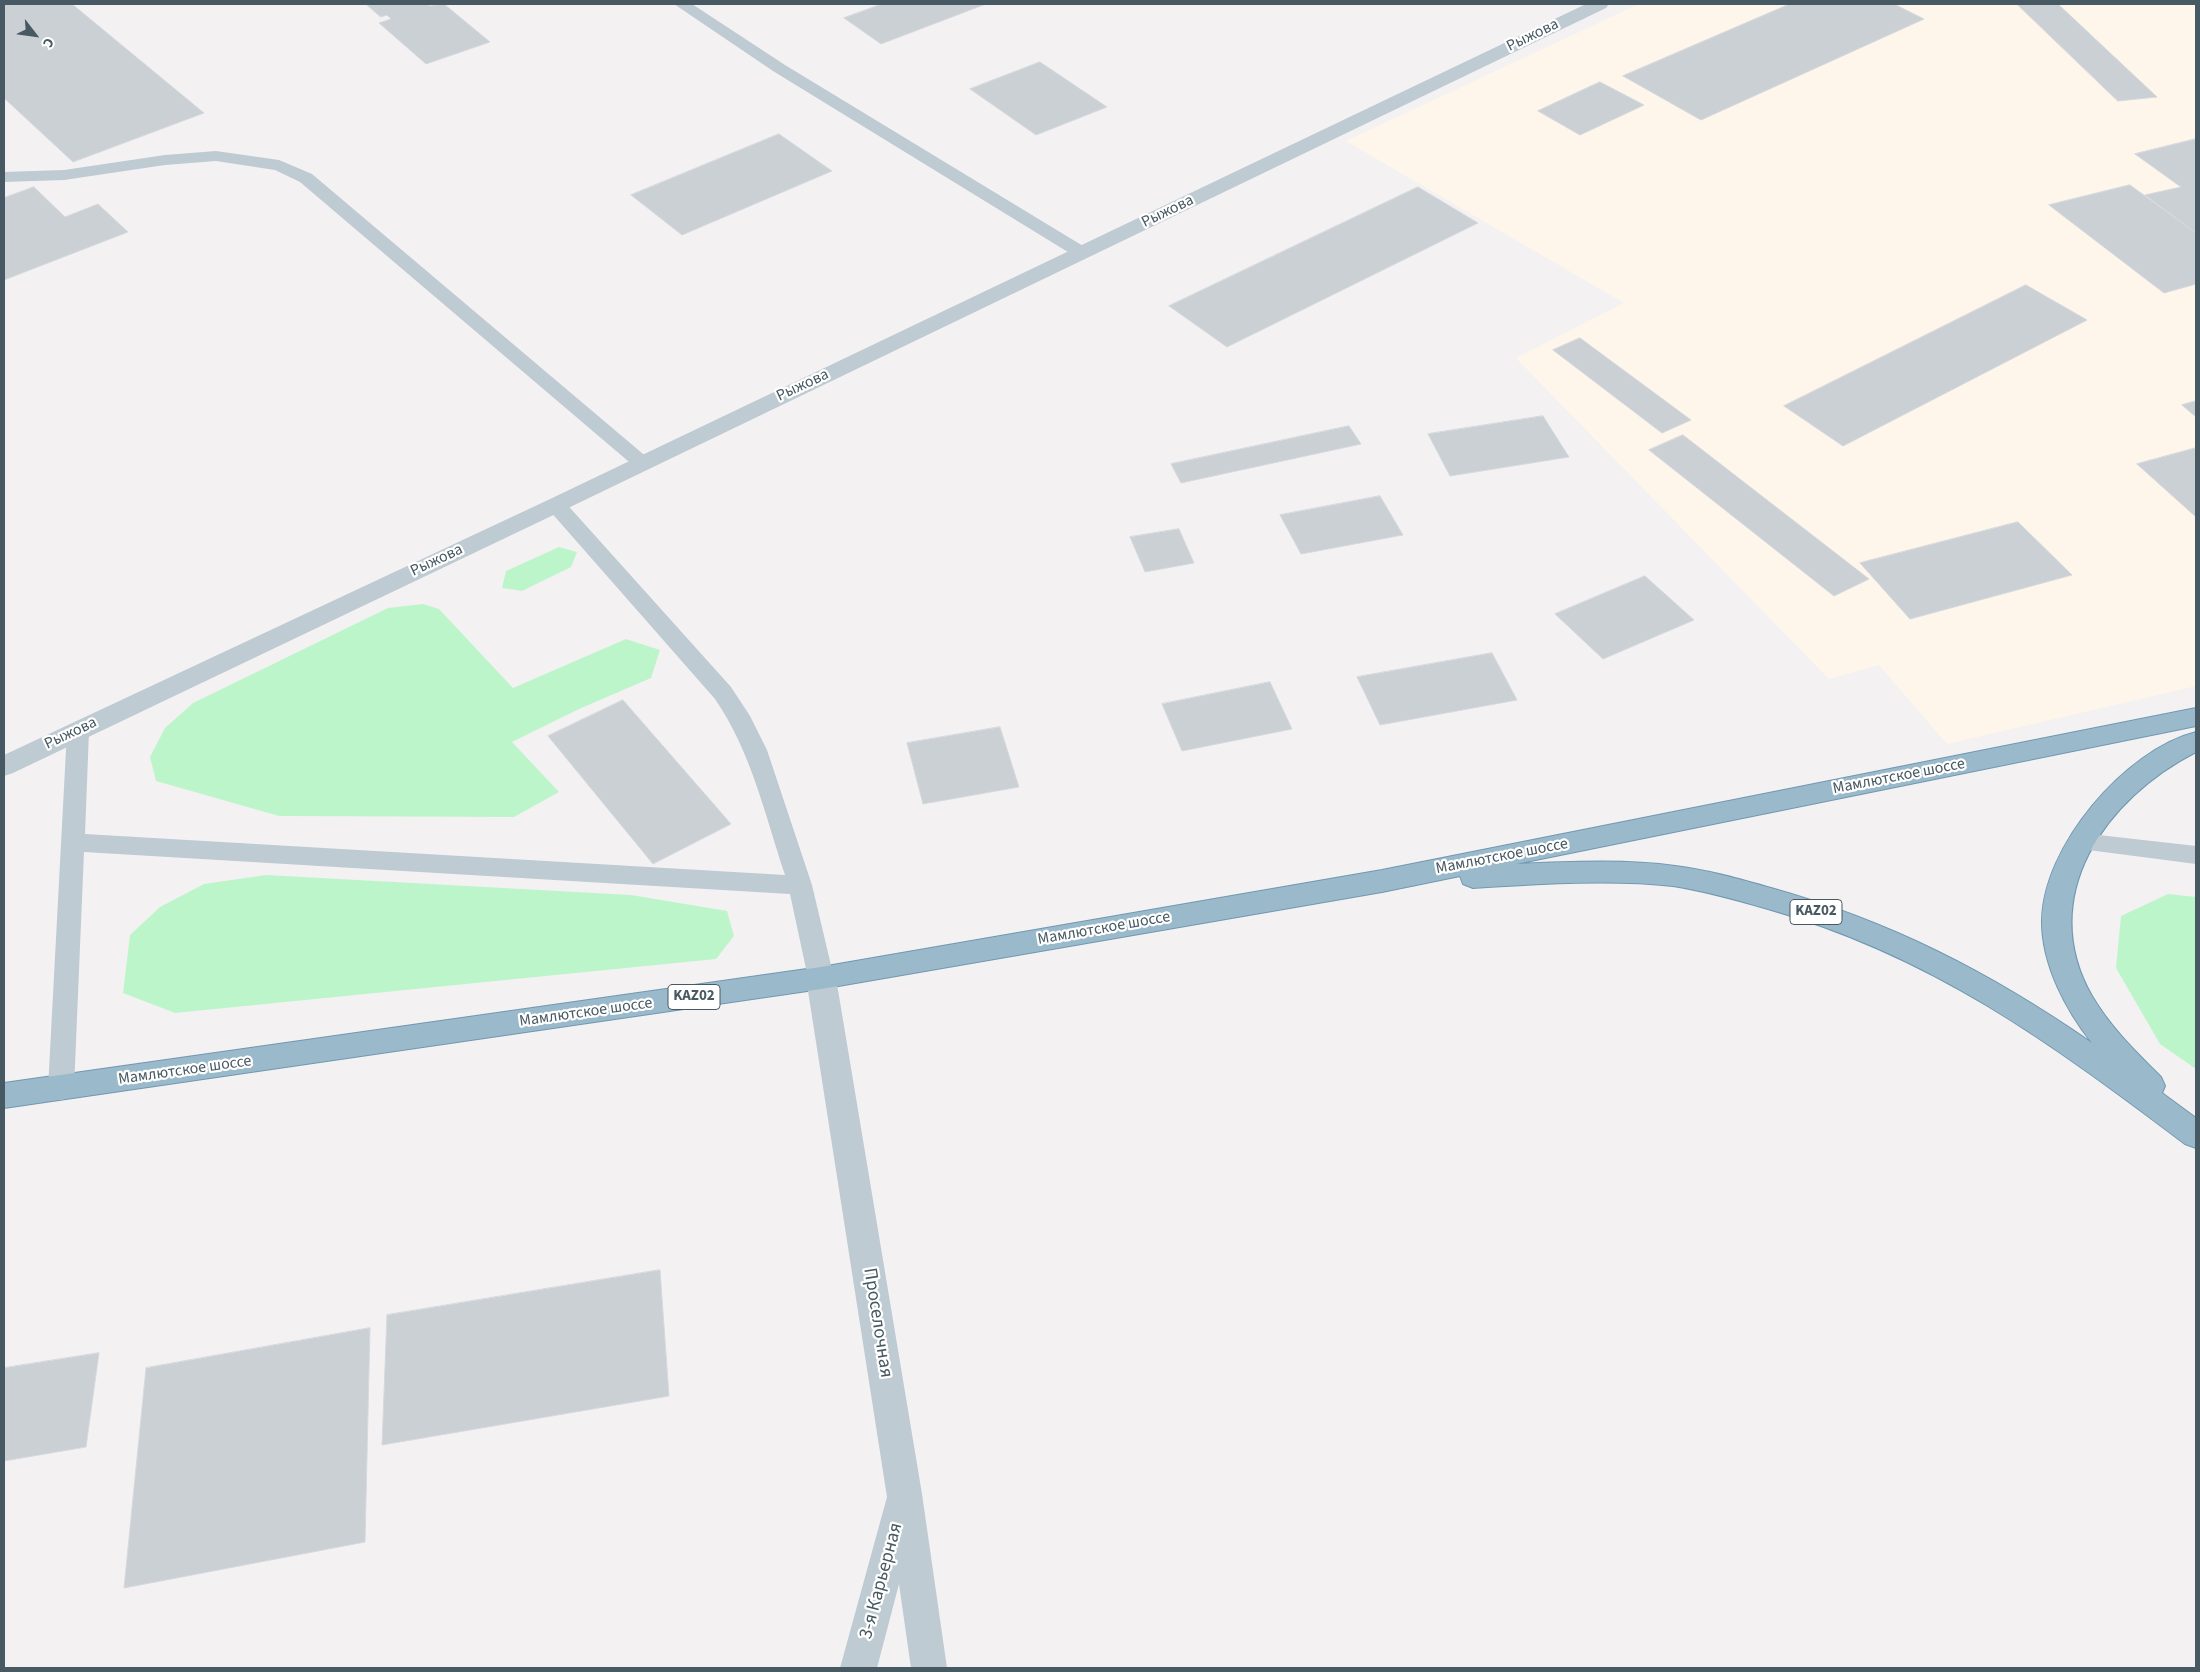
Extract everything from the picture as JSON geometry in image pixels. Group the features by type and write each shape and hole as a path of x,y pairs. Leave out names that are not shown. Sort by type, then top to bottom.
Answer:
{"highway":[{"name":"Мамлютское шоссе","path":"4,1096 821,978 1382,881 2196,717"},
{"path":"2195,1134 2090,1019 2065,966 2058,942 2056,922 2058,899 2071,860 2106,805 2121,789 2157,762 2196,741"},
{"name":"KAZ02","path":"1382,881 1572,872 1679,876 1803,907 1905,948 1970,980 2076,1047 2195,1134"}],"street":[{"name":"Рыжова","path":"4,766 556,505 1600,4"},
{"name":"Проселочная","path":"821,978 904,1494 929,1668"},
{"name":"3-я Карьерная","path":"859,1668 904,1494"}],"lane":[{"path":"682,4 779,68 1082,253"},
{"path":"4,177 64,175 165,160 216,156 278,165 306,178 642,463"},
{"path":"556,505 723,693 739,716 756,750 800,885 821,978"},
{"path":"61,1089 78,731"},
{"path":"73,842 800,885"},
{"path":"2081,842 2196,855"}],"shaded area":[{"path":"1639,4 2196,4 2196,686 1947,744 1879,665 1829,679 1516,358 1624,303 1346,141"}],"green space":[{"path":"559,547 577,552 571,567 522,591 502,588 506,571"},
{"path":"423,604 439,609 513,688 626,639 660,650 651,678 579,709 512,742 559,792 514,817 279,816 156,781 150,757 165,728 193,703 388,608"},
{"path":"266,875 631,895 727,911 734,936 716,959 175,1013 123,993 130,935 160,907 204,884"},
{"path":"2168,894 2196,897 2196,1069 2160,1044 2116,968 2121,916"}],"building":[{"path":"4,4 72,4 204,113 73,162 4,98"},
{"path":"366,4 427,4 430,6 444,4 490,42 426,64 379,23 391,19 387,15 381,17"},
{"path":"882,4 986,4 881,44 844,18"},
{"path":"1790,4 1894,4 1924,19 1701,120 1623,76"},
{"path":"2017,4 2058,4 2157,97 2118,101"},
{"path":"1040,62 1107,107 1036,135 970,89"},
{"path":"1600,82 1644,105 1580,135 1538,111"},
{"path":"779,134 832,171 682,235 631,195"},
{"path":"2196,139 2196,233 2145,195 2181,187 2135,154"},
{"path":"2130,185 2196,233 2196,284 2164,293 2049,205"},
{"path":"34,187 65,217 98,204 128,232 4,280 4,198"},
{"path":"1418,187 1478,223 1227,347 1169,306"},
{"path":"2026,285 2087,320 1843,446 1784,406"},
{"path":"1580,338 1691,420 1662,433 1553,350"},
{"path":"2196,401 2196,417 2182,405"},
{"path":"1543,416 1569,457 1450,476 1428,434"},
{"path":"1349,426 1361,444 1181,483 1171,464"},
{"path":"1683,435 1869,579 1834,596 1649,450"},
{"path":"2196,448 2196,517 2137,464"},
{"path":"1380,496 1403,535 1301,554 1280,515"},
{"path":"2018,522 2072,575 1910,619 1860,563"},
{"path":"1179,529 1194,563 1145,572 1130,537"},
{"path":"1645,576 1694,620 1603,659 1555,614"},
{"path":"1492,653 1517,700 1380,725 1357,677"},
{"path":"1270,682 1292,729 1182,751 1162,704"},
{"path":"623,700 731,824 653,864 548,736"},
{"path":"1000,727 1019,787 923,804 907,743"},
{"path":"660,1270 669,1396 382,1445 387,1315"},
{"path":"370,1328 365,1542 124,1588 146,1368"},
{"path":"99,1353 86,1447 4,1461 4,1368"}]}
